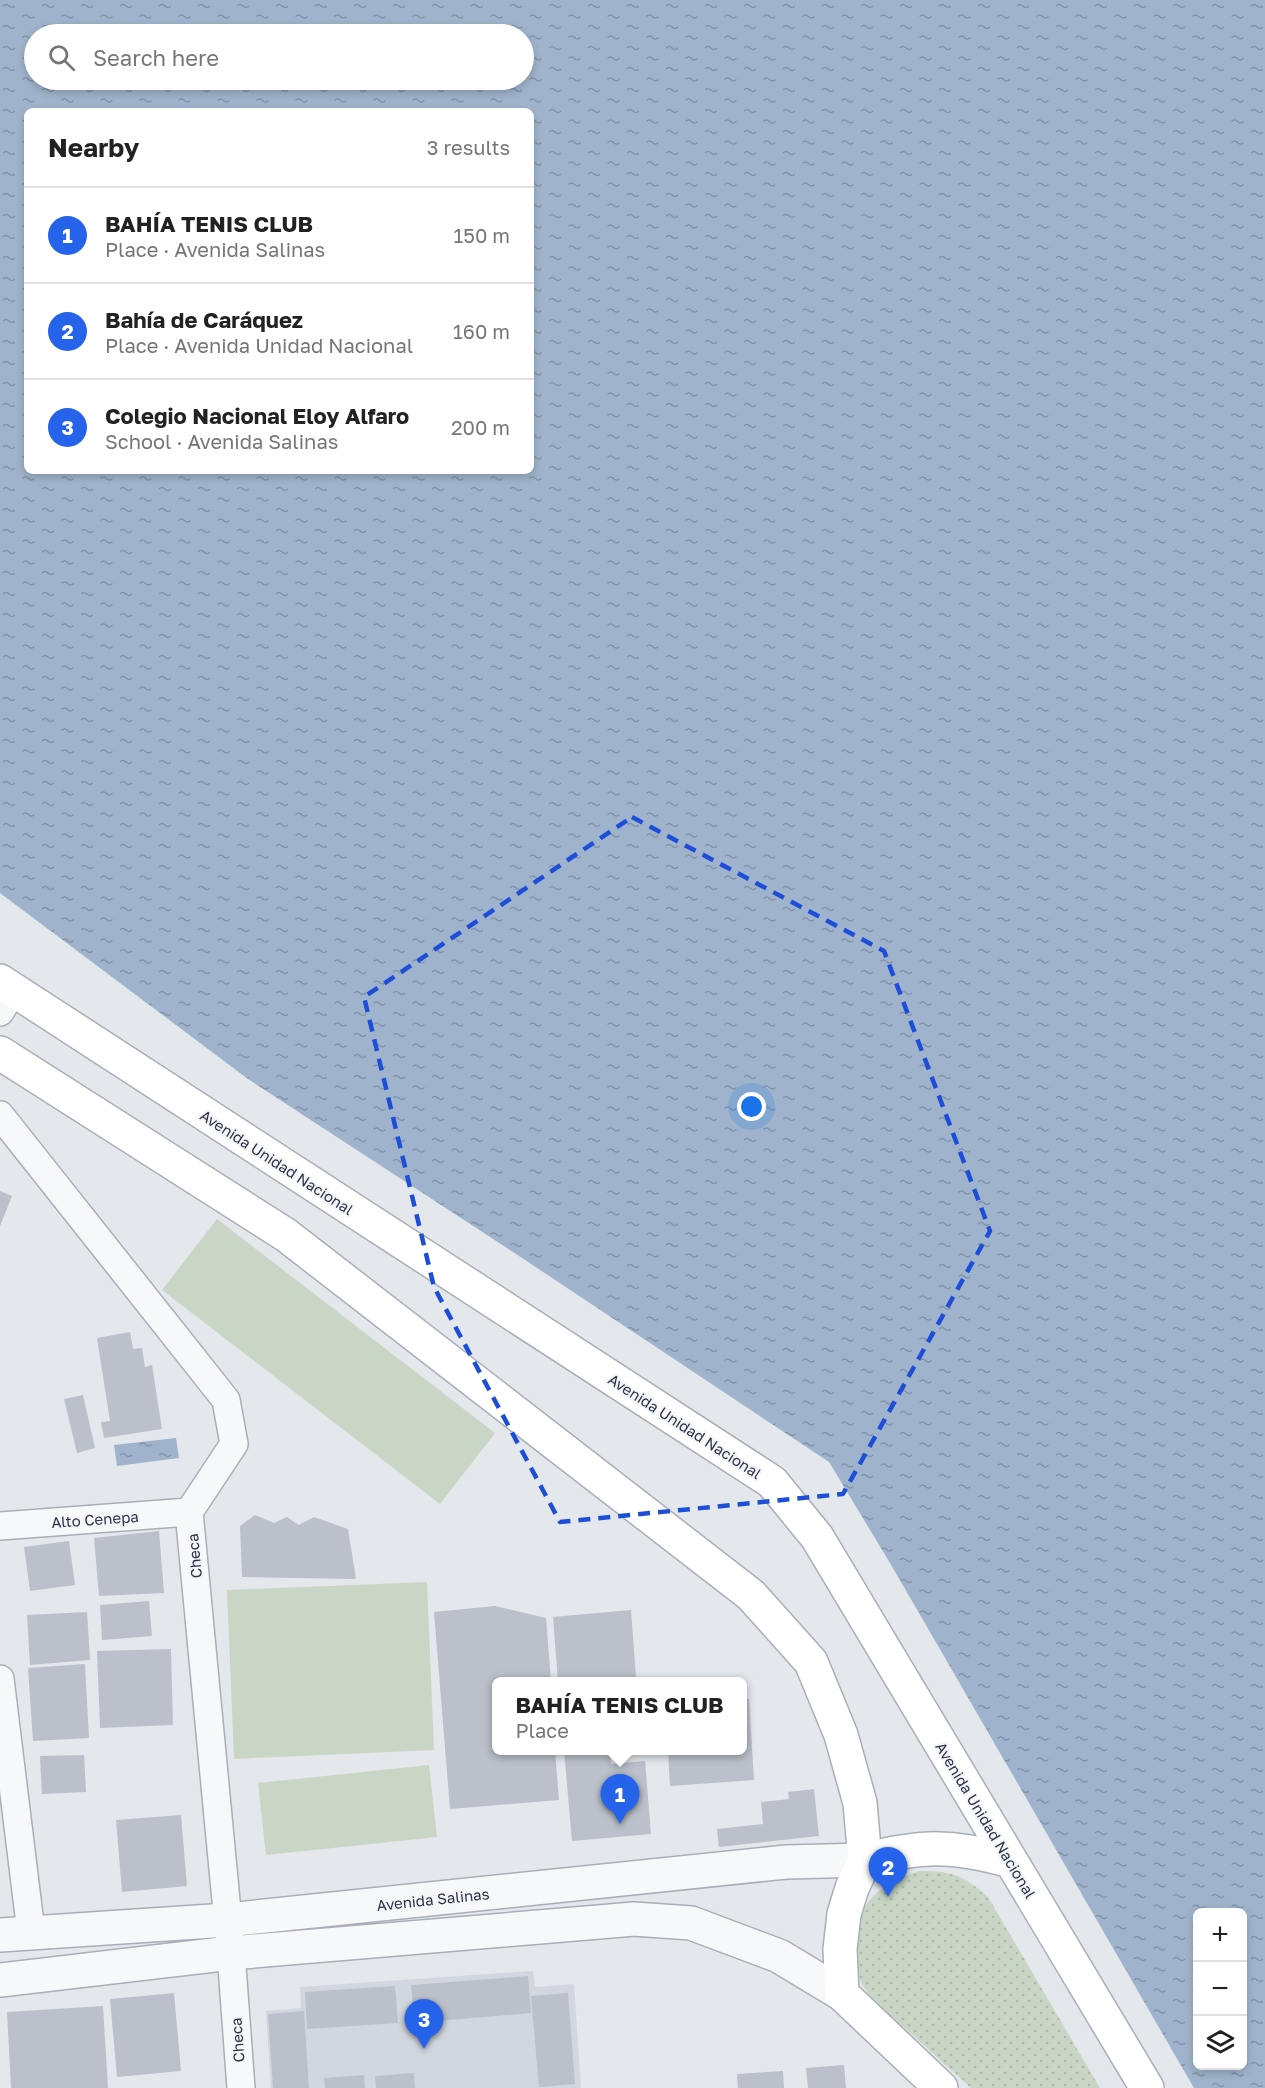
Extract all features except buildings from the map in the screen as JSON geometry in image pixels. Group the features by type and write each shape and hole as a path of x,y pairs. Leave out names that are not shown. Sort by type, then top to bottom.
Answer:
{"main road":[{"name":"Avenida Unidad Nacional","path":"5,995 772,1482 817,1537 1147,2088"},
{"path":"0,1053 286,1235 751,1595 811,1662 841,1735 860,1803 865,1860 852,1888 844,1914 840,1949 842,1994 941,2088"},
{"path":"865,1860 900,1851 937,1848 974,1851 1010,1861"}],"street":[{"name":"Checa","path":"0,1115 226,1400 234,1444 189,1512 231,1953 241,2088"},
{"name":"Alto Cenepa","path":"0,1526 189,1512"},
{"path":"0,1679 15,1933"},
{"name":"Avenida Salinas","path":"15,1933 227,1920 786,1863 865,1860"},
{"path":"0,1980 231,1953 634,1919 691,1923 779,1956 842,1994"}],"highlighted area":[{"path":"632,817 884,951 990,1231 843,1494 560,1522 434,1287 364,997"}],"shaded area":[{"path":"533,1971 535,1987 574,1984 581,2088 271,2088 266,2011 301,2008 300,1987"}],"green space":[{"path":"217,1219 495,1433 440,1504 162,1290"},
{"path":"427,1582 434,1750 234,1759 227,1590"},
{"path":"429,1765 437,1837 266,1855 258,1783"},
{"path":"919,1871 949,1873 964,1879 988,1897 1100,2088 971,2088 871,1997 862,1985 856,1969 855,1934 861,1915 872,1897 880,1890 898,1879"}],"water":[{"path":"0,0 1265,0 1265,2088 1194,2088 890,1563 829,1462 248,1079 0,893"},
{"path":"176,1438 179,1458 117,1466 114,1445"}],"place":[{"name":"BAHÍA TENIS CLUB","path":"620,1824"},
{"name":"Bahía de Caráquez","path":"888,1897"},
{"name":"Colegio Nacional Eloy Alfaro","path":"424,2049"}]}
